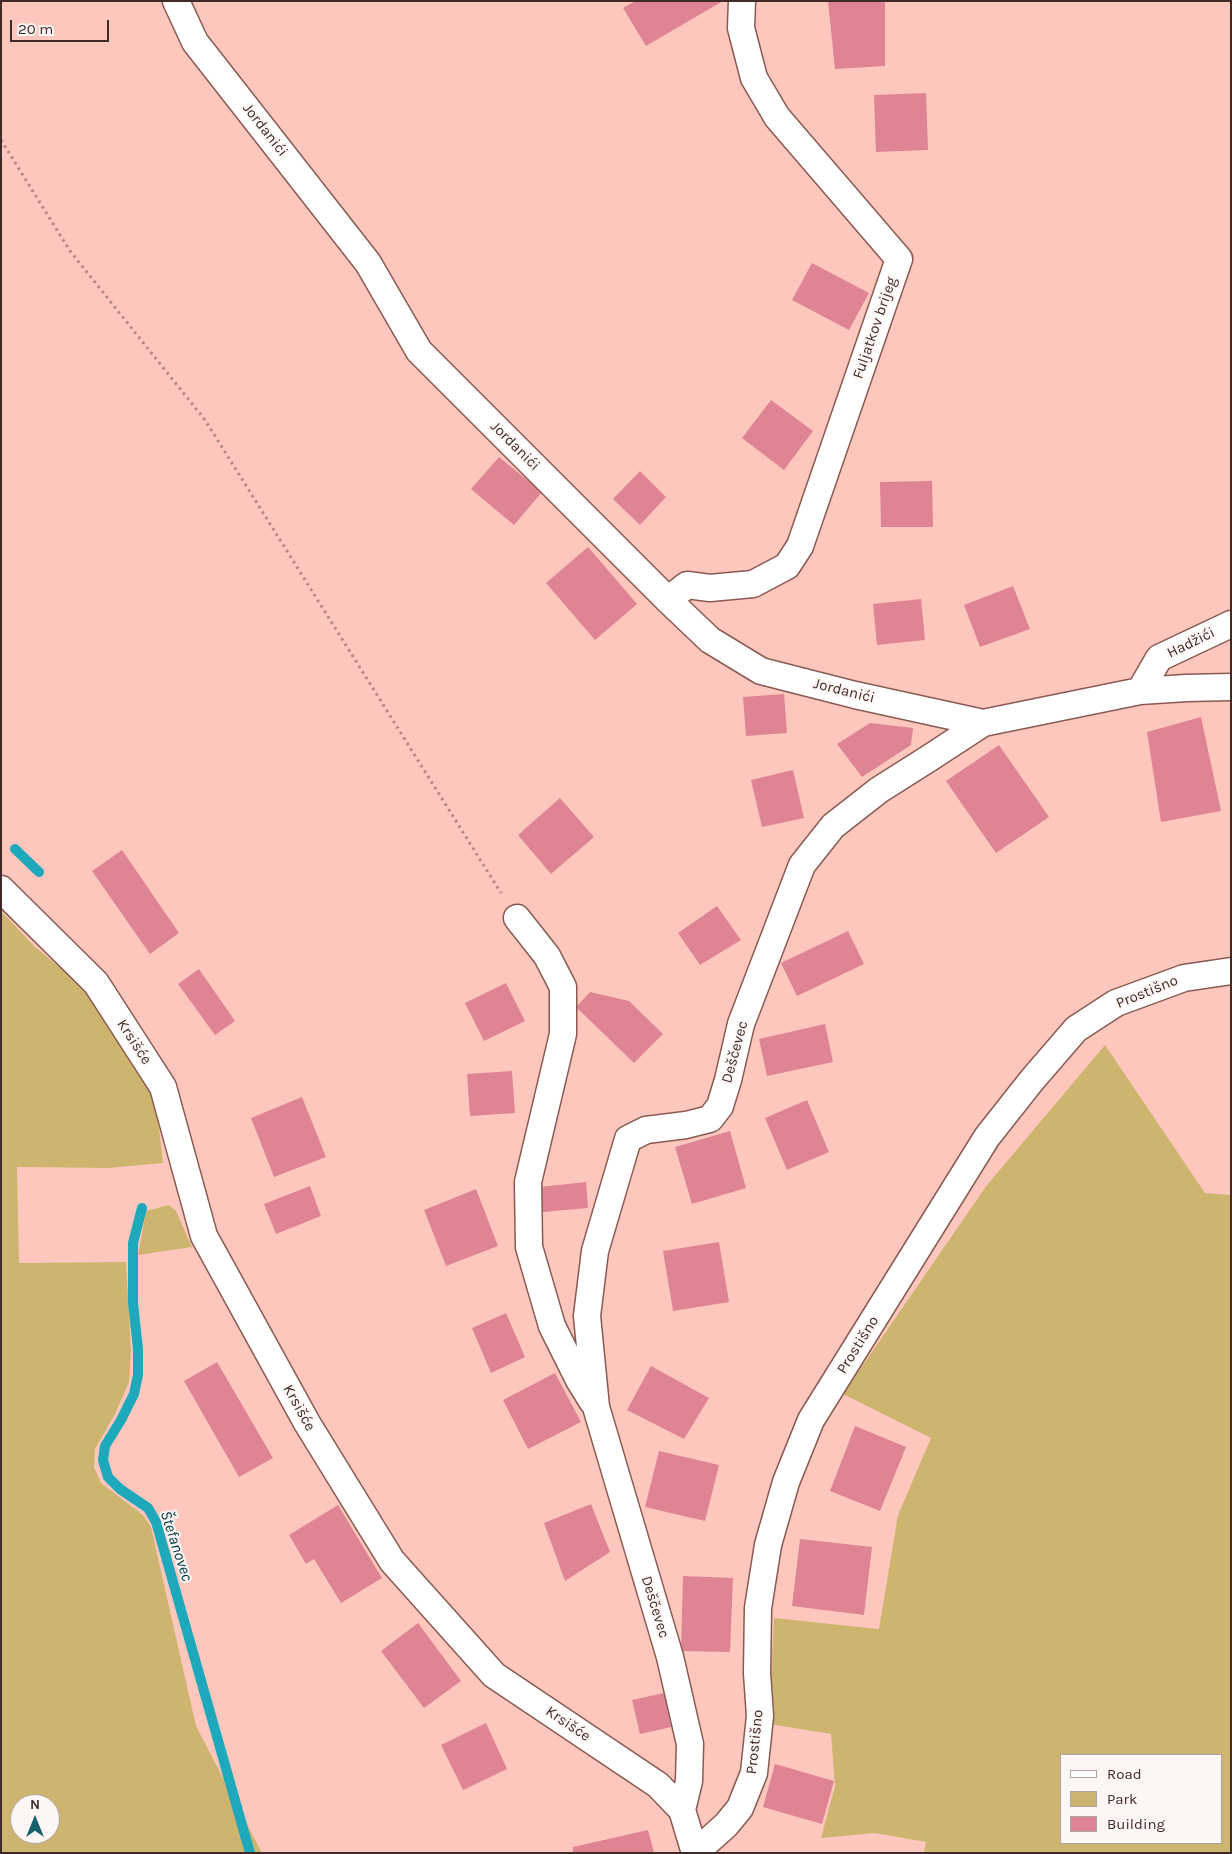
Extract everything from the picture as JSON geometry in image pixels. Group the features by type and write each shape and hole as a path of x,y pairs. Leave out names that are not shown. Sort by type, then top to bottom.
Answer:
{"street":[{"name":"Jordanići","path":"176,1 195,42 368,264 419,351 710,640 761,670 855,695 983,723"},
{"name":"Fuljatkov brijeg","path":"668,600 687,586 710,588 752,584 787,566 800,546 898,259 778,117 754,78 741,28 744,1"},
{"name":"Hadžići","path":"1140,691 1159,658 1231,624"},
{"path":"983,723 1140,691 1231,687"},
{"name":"Deščevec","path":"682,1810 689,1781 690,1744 670,1657 596,1407 588,1316 595,1252 628,1139 646,1130 686,1125 710,1119 720,1106 742,1024 802,865 833,826 879,790 983,723"},
{"name":"Krsišće","path":"1,889 96,983 163,1087 204,1236 307,1423 392,1561 494,1675 658,1785 682,1810 695,1853"},
{"name":"Deščevec","path":"517,918 547,956 563,987 563,1034 528,1182 529,1246 552,1326 579,1380 596,1407"},
{"name":"Prostišno","path":"695,1853 726,1825 740,1808 754,1773 760,1716 757,1673 758,1608 768,1546 786,1482 811,1420 987,1137 1032,1080 1076,1029 1116,1003 1184,978 1231,971"}],"path":[{"path":"1,140 70,251 206,420 517,918"}],"green space":[{"path":"1,911 34,946 87,990 155,1093 163,1163 109,1168 17,1167 19,1263 126,1262 131,1351 129,1382 115,1414 95,1449 94,1467 101,1483 143,1515 151,1527 196,1726 262,1853 1,1853"},
{"path":"1105,1045 1205,1193 1231,1195 1231,1853 924,1853 926,1842 875,1833 821,1838 835,1786 831,1734 769,1724 774,1618 879,1629 898,1515 931,1438 843,1394 987,1185"},
{"path":"169,1205 176,1211 192,1247 138,1255 146,1211"}],"building":[{"path":"636,1 723,1 646,46 623,8"},
{"path":"828,1 885,1 885,66 835,69"},
{"path":"926,93 928,150 876,152 874,95"},
{"path":"812,263 869,293 849,330 792,300"},
{"path":"771,400 813,431 784,470 742,438"},
{"path":"499,457 542,492 514,525 471,489"},
{"path":"640,471 666,497 640,525 613,499"},
{"path":"932,481 933,527 881,527 880,482"},
{"path":"588,547 637,604 595,640 546,583"},
{"path":"1013,586 1030,629 980,647 964,605"},
{"path":"921,599 925,640 877,645 873,604"},
{"path":"784,694 787,733 746,736 743,697"},
{"path":"1201,717 1221,811 1161,822 1147,732"},
{"path":"870,723 913,728 911,745 862,777 837,744"},
{"path":"999,745 1049,817 996,853 946,781"},
{"path":"793,770 804,818 762,827 751,780"},
{"path":"560,798 594,837 551,874 518,835"},
{"path":"122,850 179,933 150,954 92,871"},
{"path":"717,906 741,940 700,965 678,933"},
{"path":"848,931 864,964 797,996 781,963"},
{"path":"199,969 235,1021 215,1035 178,984"},
{"path":"506,983 525,1021 484,1041 465,1003"},
{"path":"590,992 629,1001 663,1034 634,1063 576,1007"},
{"path":"825,1024 833,1062 767,1076 759,1039"},
{"path":"512,1071 515,1113 470,1116 467,1074"},
{"path":"302,1097 326,1157 274,1177 251,1118"},
{"path":"807,1100 829,1152 787,1170 765,1118"},
{"path":"730,1131 746,1188 692,1204 675,1147"},
{"path":"586,1182 588,1208 543,1212 540,1187"},
{"path":"310,1186 321,1216 276,1234 264,1204"},
{"path":"476,1189 498,1246 446,1266 424,1210"},
{"path":"719,1242 729,1302 673,1311 663,1251"},
{"path":"506,1313 525,1357 491,1373 472,1328"},
{"path":"217,1362 273,1458 239,1477 184,1381"},
{"path":"651,1366 709,1398 684,1439 627,1410"},
{"path":"555,1373 581,1422 528,1449 503,1400"},
{"path":"855,1426 906,1447 880,1511 830,1491"},
{"path":"659,1451 719,1465 705,1521 645,1507"},
{"path":"591,1504 610,1552 565,1581 544,1523"},
{"path":"338,1505 382,1578 341,1603 314,1559 306,1564 289,1535"},
{"path":"800,1539 872,1547 864,1615 792,1606"},
{"path":"683,1576 733,1578 730,1652 681,1651"},
{"path":"418,1623 461,1681 424,1708 381,1651"},
{"path":"664,1693 671,1727 640,1734 632,1700"},
{"path":"486,1723 507,1769 463,1790 441,1745"},
{"path":"775,1764 834,1781 822,1824 763,1807"},
{"path":"648,1830 654,1853 573,1853 573,1847"}],"waterway":[{"name":"Štefanovec","path":"15,849 39,872"},
{"name":"Štefanovec","path":"142,1208 133,1243 133,1303 138,1349 138,1375 134,1394 105,1446 103,1460 108,1477 120,1489 148,1508 156,1522 250,1853"}]}
